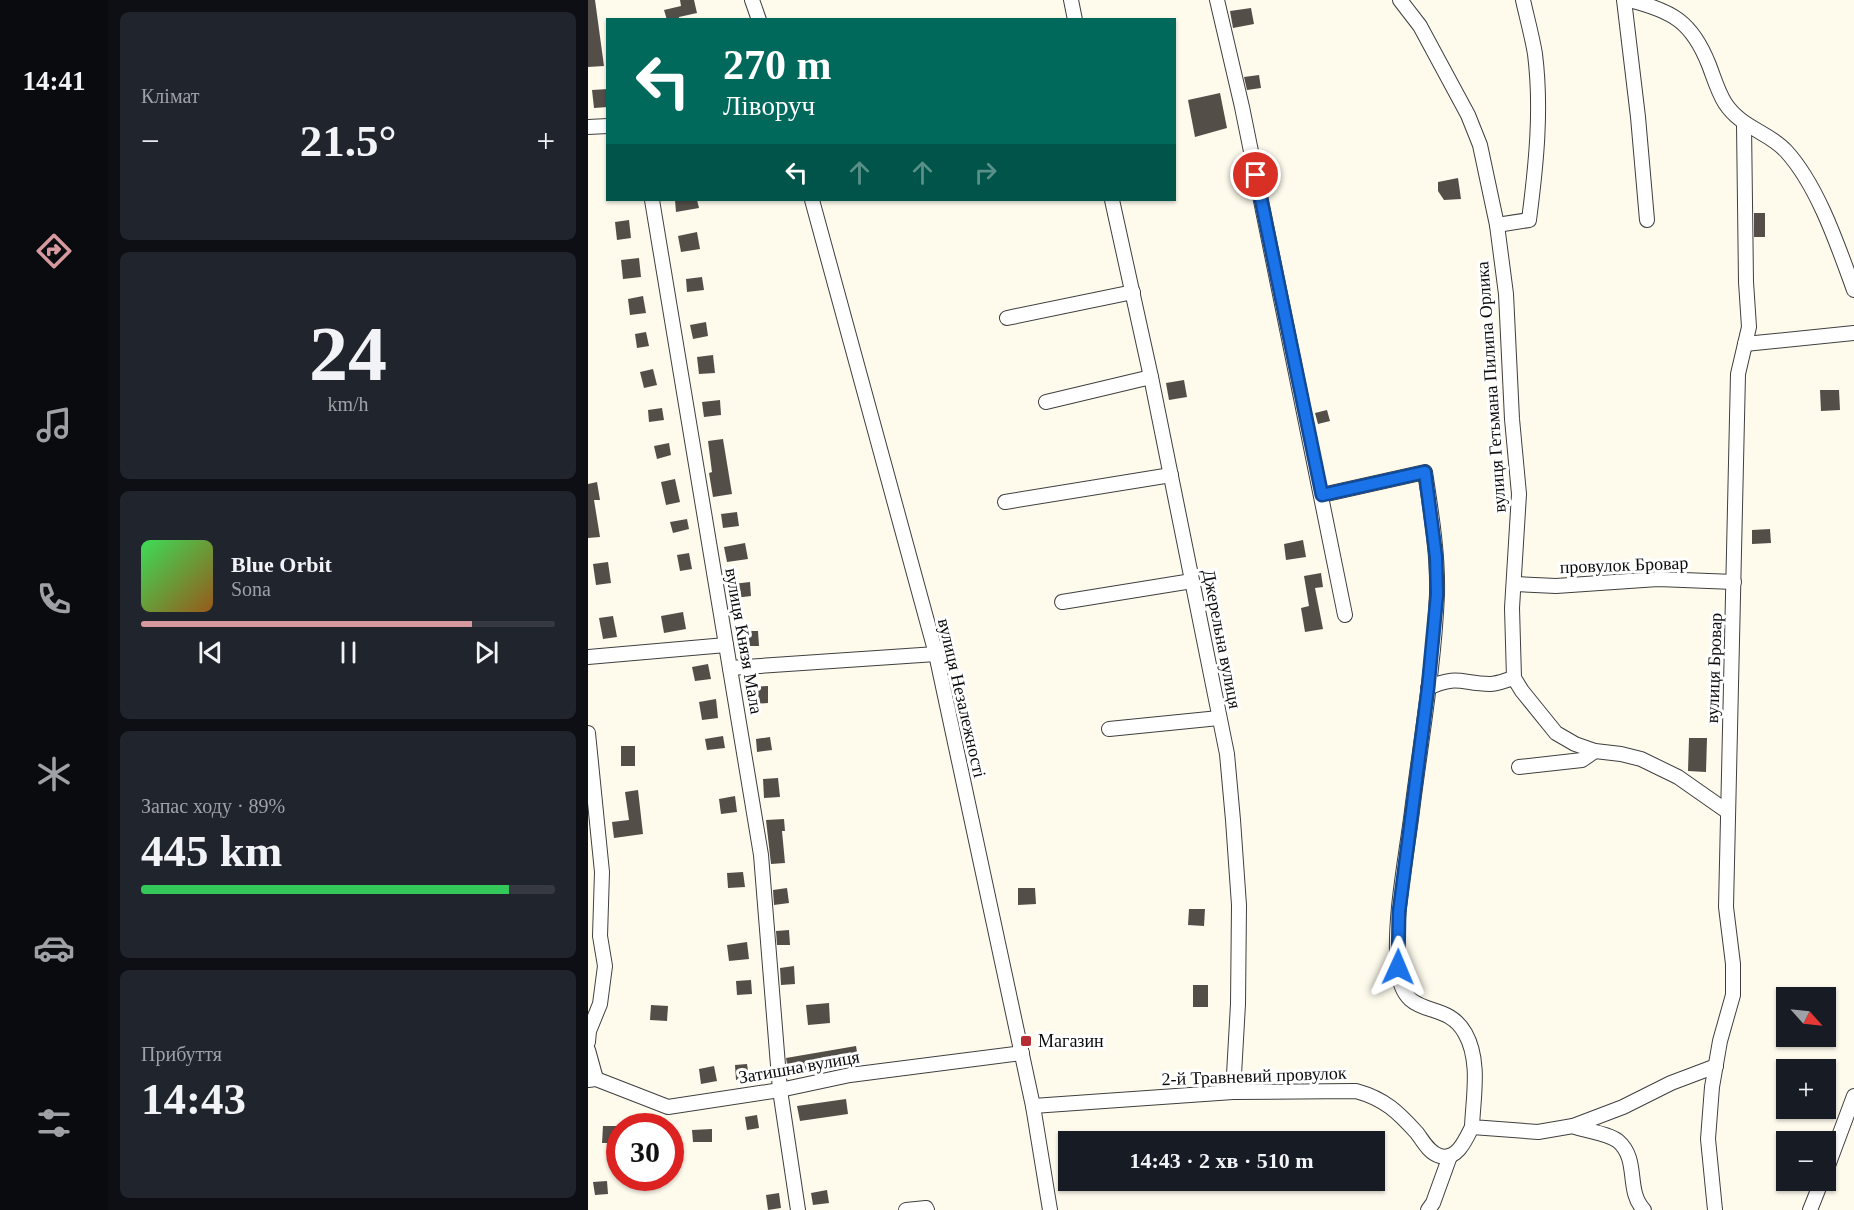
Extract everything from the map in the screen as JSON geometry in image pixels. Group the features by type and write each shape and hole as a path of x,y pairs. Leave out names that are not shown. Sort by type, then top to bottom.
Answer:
{"street":[{"path":"753,0 758,18"},
{"path":"1071,0 1075,18"},
{"path":"1217,0 1242,107 1345,615"},
{"name":"вулиця Гетьмана Пилипа Орлика","path":"1400,0 1420,26 1468,115 1480,145 1497,225 1506,294 1512,419 1519,494 1512,608 1514,678"},
{"path":"1497,225 1529,220 1536,170 1535,54 1523,0"},
{"path":"1624,0 1647,220"},
{"path":"1629,0 1672,14 1687,26 1702,48 1725,104 1744,124 1784,149 1804,173 1836,240 1854,290"},
{"name":"вулиця Бровар","path":"1714,1210 1708,1139 1720,1041 1733,995 1733,964 1726,907 1738,374 1749,327 1746,282 1744,124"},
{"path":"588,126 606,126"},
{"name":"вулиця Князя Мала","path":"652,201 762,855 780,1090 798,1210"},
{"name":"вулиця Незалежності","path":"812,201 936,654 1033,1106 1050,1210"},
{"name":"Джерельна вулиця","path":"1113,201 1227,754 1239,906 1238,1004 1233,1092"},
{"path":"1007,318 1133,292"},
{"path":"1745,344 1854,333"},
{"path":"1046,402 1151,377"},
{"path":"1322,495 1425,472 1436,557 1437,594 1428,688 1399,912 1398,967 1400,985 1411,1002 1436,1010 1455,1020 1465,1032 1471,1047 1474,1067 1472,1127 1462,1147 1450,1156 1433,1203 1428,1210"},
{"path":"1005,502 1171,475"},
{"name":"провулок Бровар","path":"1514,584 1556,586 1658,579 1734,582"},
{"path":"1062,602 1192,581"},
{"path":"588,657 726,645"},
{"path":"730,668 936,654"},
{"path":"1428,688 1443,681 1462,680 1493,684 1514,678 1522,692 1556,732 1575,744 1595,751 1641,759 1678,777 1728,812"},
{"path":"1109,729 1219,718"},
{"path":"588,733 602,872 594,936 604,966 600,1004 588,1042"},
{"path":"1519,767 1582,760 1595,751"},
{"path":"588,1050 592,1079"},
{"name":"Затишна вулиця","path":"592,1079 668,1107 780,1090 850,1075 1022,1053"},
{"path":"1472,1127 1538,1132 1573,1126 1623,1107 1671,1083 1716,1066"},
{"name":"2-й Травневий провулок","path":"1033,1106 1233,1092 1356,1092 1375,1096 1402,1117 1430,1150 1440,1156 1450,1156"},
{"path":"1836,1144 1854,1096"},
{"path":"1573,1126 1618,1141 1629,1157 1633,1174 1633,1193 1644,1210"},
{"path":"1810,1210 1818,1191"},
{"path":"906,1210 927,1208 927,1210"}],"building":[{"path":"588,0 595,0 604,66 588,67"},
{"path":"680,0 694,0 697,13 679,18 666,18 664,10 681,6"},
{"path":"1251,8 1254,24 1233,28 1230,11"},
{"path":"1259,75 1261,88 1247,90 1244,77"},
{"path":"606,89 606,107 594,108 592,90"},
{"path":"1220,93 1227,128 1195,137 1188,100"},
{"path":"1458,178 1461,199 1444,200 1438,191 1438,182"},
{"path":"675,201 697,201 699,208 676,212"},
{"path":"1754,213 1765,213 1765,237 1754,237"},
{"path":"629,220 631,238 617,240 615,222"},
{"path":"697,232 700,249 681,252 678,236"},
{"path":"639,258 641,277 623,279 621,260"},
{"path":"702,277 704,290 687,292 686,279"},
{"path":"643,296 646,313 630,315 628,299"},
{"path":"706,322 708,336 693,339 690,325"},
{"path":"646,332 649,346 637,348 635,334"},
{"path":"713,355 715,373 699,374 697,357"},
{"path":"653,369 657,385 644,388 640,372"},
{"path":"1184,380 1187,397 1169,400 1166,383"},
{"path":"1820,390 1839,390 1840,410 1821,411"},
{"path":"720,400 721,415 704,417 702,402"},
{"path":"662,408 664,420 649,422 648,410"},
{"path":"1327,410 1330,421 1318,424 1315,413"},
{"path":"723,439 732,494 713,497 709,473 712,472 708,441"},
{"path":"669,443 671,455 657,459 654,446"},
{"path":"675,479 680,502 666,505 661,482"},
{"path":"597,482 600,500 594,500 600,537 588,538 588,484"},
{"path":"737,512 739,526 723,528 721,514"},
{"path":"687,519 689,529 673,533 670,522"},
{"path":"1770,529 1771,543 1752,544 1752,530"},
{"path":"1303,540 1306,557 1286,560 1284,544"},
{"path":"745,543 748,559 727,562 724,547"},
{"path":"689,553 692,569 680,571 677,555"},
{"path":"608,562 611,583 596,585 593,564"},
{"path":"1321,573 1323,587 1315,588 1323,629 1305,632 1301,608 1309,606 1304,576"},
{"path":"750,582 751,596 735,598 733,584"},
{"path":"683,612 686,629 664,633 661,616"},
{"path":"613,616 617,637 603,639 599,618"},
{"path":"745,631 758,631 759,646 746,646"},
{"path":"708,664 711,679 695,681 692,667"},
{"path":"768,686 768,703 752,704 751,687"},
{"path":"716,699 718,718 702,720 699,702"},
{"path":"723,736 725,748 707,750 705,739"},
{"path":"770,737 772,750 757,752 756,739"},
{"path":"1689,738 1707,738 1706,772 1688,771"},
{"path":"621,746 635,746 635,766 621,766"},
{"path":"778,778 780,797 764,798 763,779"},
{"path":"638,790 643,834 614,838 612,822 629,820 625,792"},
{"path":"735,796 737,812 721,814 719,799"},
{"path":"784,819 785,831 782,831 785,863 771,864 766,820"},
{"path":"743,872 745,887 728,888 727,873"},
{"path":"787,888 789,903 774,905 773,890"},
{"path":"1018,888 1035,888 1036,904 1018,905"},
{"path":"1189,909 1205,909 1204,926 1188,925"},
{"path":"789,930 790,945 777,945 776,931"},
{"path":"747,942 749,959 729,961 727,945"},
{"path":"794,966 795,984 781,985 780,968"},
{"path":"751,980 752,994 737,995 736,981"},
{"path":"1193,985 1208,985 1208,1007 1193,1007"},
{"path":"829,1003 830,1023 808,1025 806,1005"},
{"path":"651,1005 668,1006 667,1021 650,1020"},
{"path":"856,1046 859,1065 789,1076 786,1058"},
{"path":"747,1064 749,1078 736,1080 735,1065"},
{"path":"714,1066 717,1081 701,1084 699,1069"},
{"path":"846,1099 848,1114 800,1121 797,1106"},
{"path":"757,1115 759,1128 747,1130 745,1117"},
{"path":"603,1126 606,1126 606,1143 602,1143"},
{"path":"712,1129 712,1142 693,1142 692,1130"},
{"path":"606,1181 608,1194 595,1195 593,1182"},
{"path":"827,1190 829,1203 813,1205 811,1193"},
{"path":"779,1193 781,1208 768,1210 766,1195"}],"place":[{"name":"Магазин","path":"1026,1041"}],"route":[{"path":"1256,175 1322,495 1425,472 1436,557 1437,594 1428,688 1399,912 1398,967"}]}
